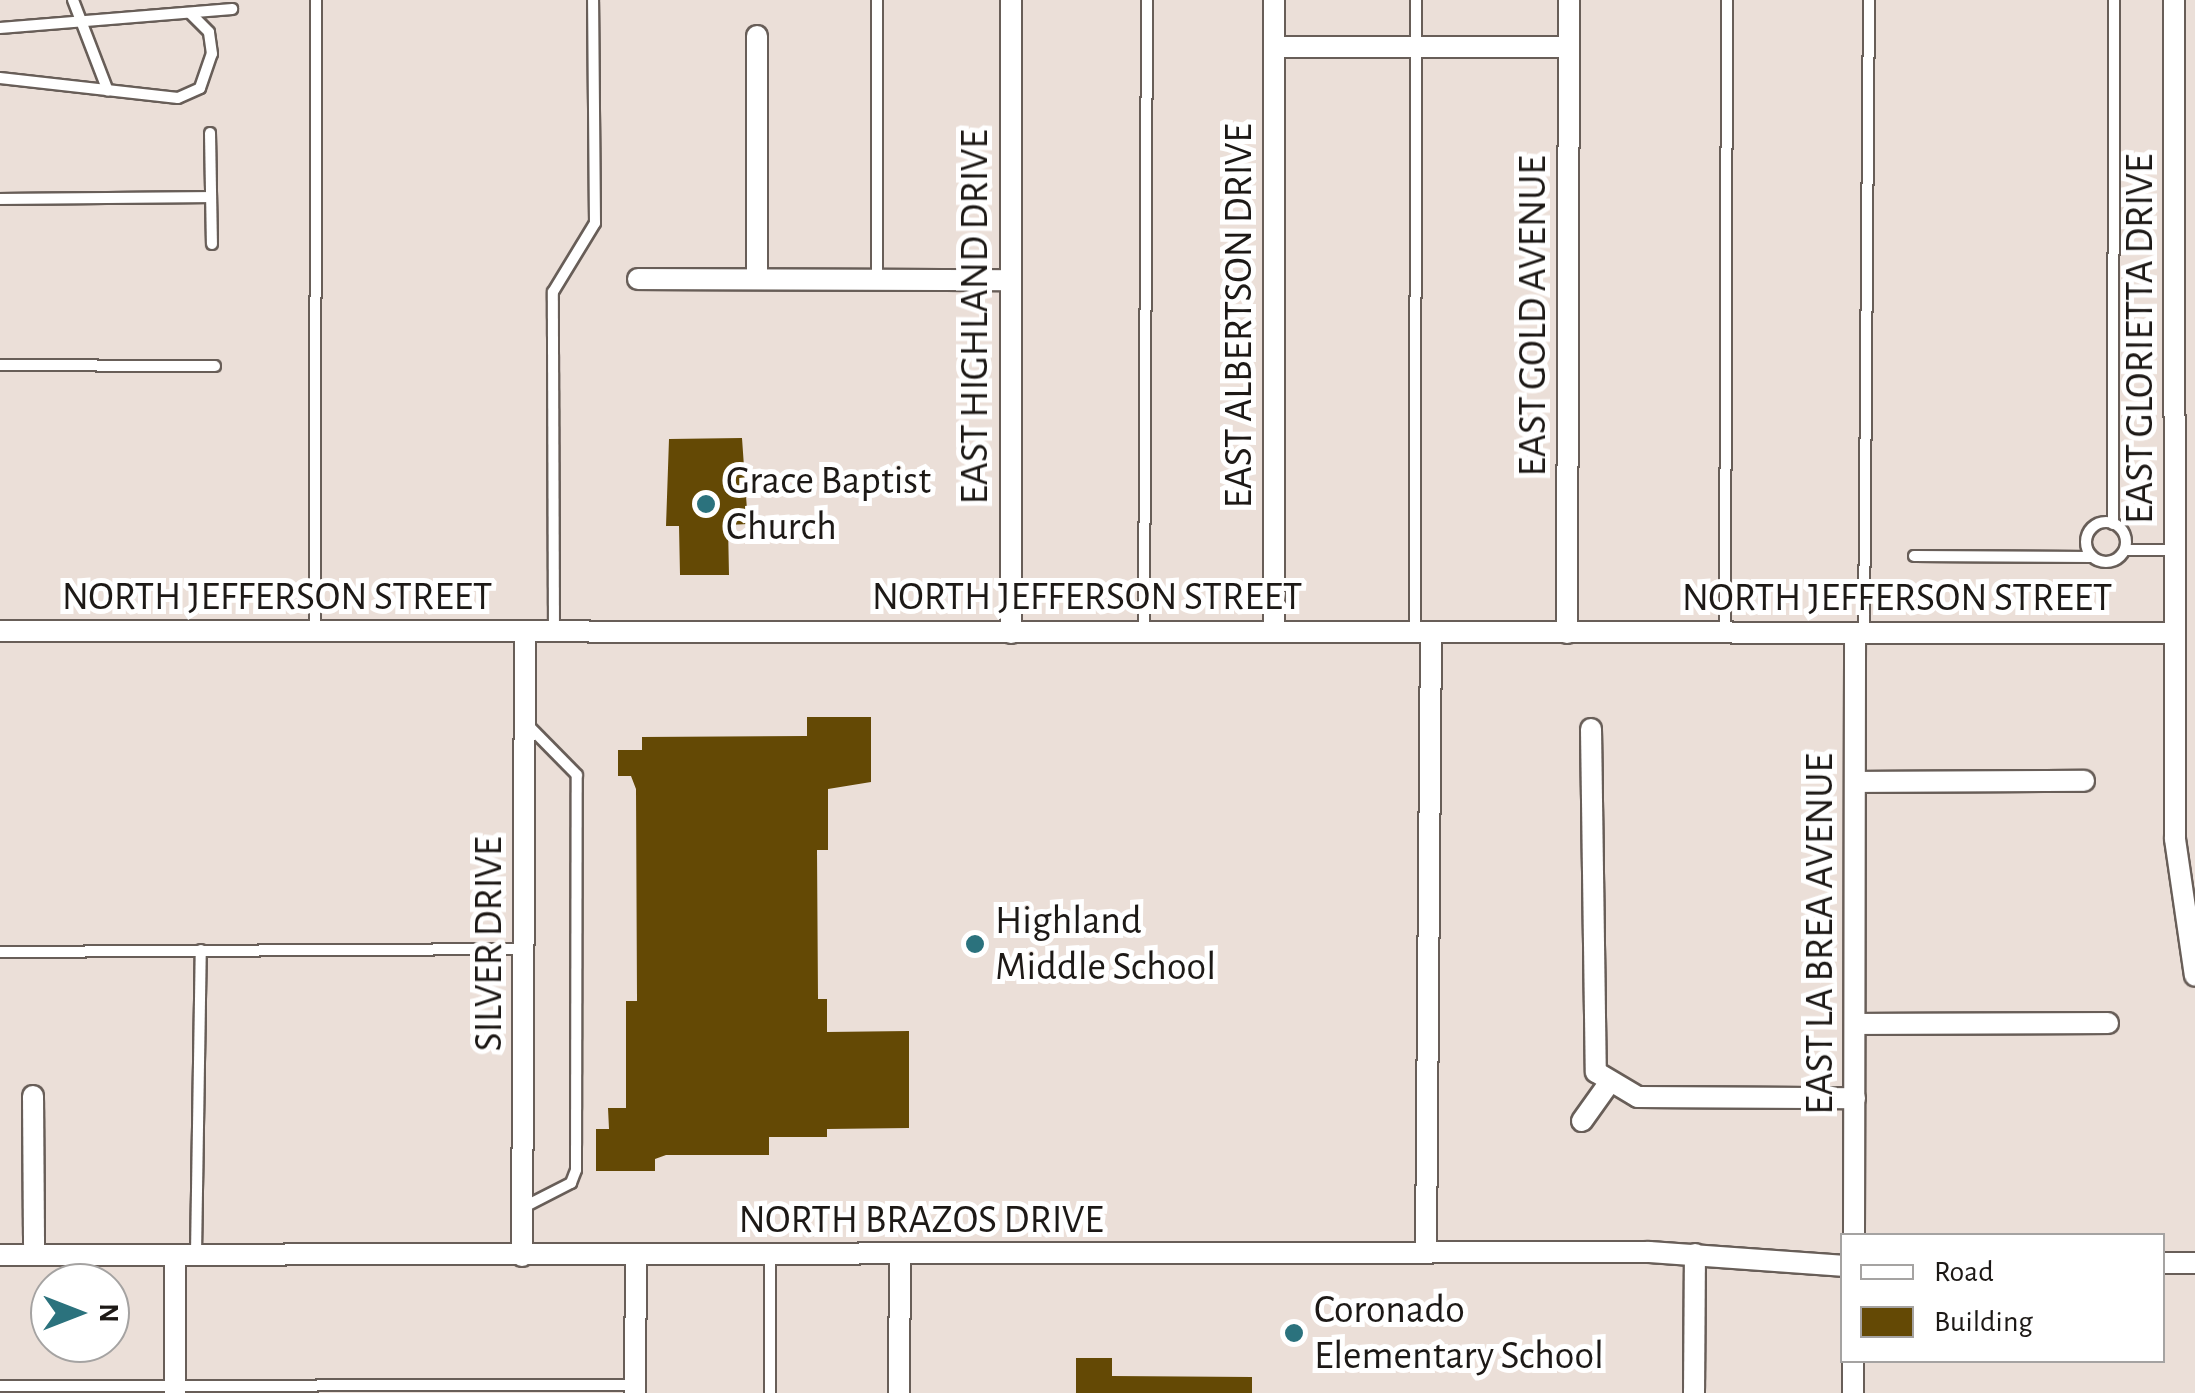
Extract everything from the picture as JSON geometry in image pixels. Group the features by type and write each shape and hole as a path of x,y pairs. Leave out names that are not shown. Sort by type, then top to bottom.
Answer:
{"street":[{"name":"EAST HIGHLAND DRIVE","path":"1011,0 1011,633"},
{"name":"EAST ALBERTSON DRIVE","path":"1274,0 1274,632"},
{"name":"EAST GOLD AVENUE","path":"1567,633 1569,0"},
{"name":"EAST GLORIETTA DRIVE","path":"2174,0 2177,882 2195,976"},
{"path":"757,279 758,36"},
{"path":"1274,48 1569,47"},
{"path":"638,279 1010,280"},
{"name":"NORTH JEFFERSON STREET","path":"0,631 2174,634"},
{"name":"SILVER DRIVE","path":"522,1256 525,632"},
{"path":"1423,632 1426,1251"},
{"name":"EAST LA BREA AVENUE","path":"1854,1233 1859,632"},
{"path":"1591,729 1588,1038 1607,1086 1638,1097 1855,1098"},
{"path":"1856,782 2084,781"},
{"path":"1855,1024 2108,1023"},
{"path":"1582,1121 1607,1086"},
{"path":"33,1096 34,1255"},
{"name":"NORTH BRAZOS DRIVE","path":"0,1255 900,1256 1426,1251 1695,1254 1840,1266"},
{"path":"175,1391 186,1254"},
{"path":"1694,1393 1695,1254"},
{"path":"635,1389 636,1256"},
{"path":"899,1393 900,1256"},
{"path":"2165,1263 2195,1263"},
{"path":"1852,1393 1853,1363"}],"lane":[{"path":"73,0 108,91"},
{"path":"315,632 316,0"},
{"path":"554,632 553,292 595,224 593,0"},
{"path":"877,280 878,0"},
{"path":"1144,632 1147,0"},
{"path":"1416,0 1423,632"},
{"path":"1725,633 1726,0"},
{"path":"1859,632 1869,0"},
{"path":"2114,0 2114,524 2125,550"},
{"path":"0,28 83,24 232,8"},
{"path":"0,78 178,98 200,88 212,54 209,32 190,13"},
{"path":"210,133 212,244"},
{"path":"0,199 211,197"},
{"path":"0,365 215,366"},
{"path":"2092,557 2091,528 2114,524"},
{"path":"1914,556 2092,557 2106,563 2125,550 2175,550"},
{"path":"523,1207 571,1183 576,1170 577,775 525,722"},
{"path":"0,952 524,949"},
{"path":"186,1254 201,950"},
{"path":"770,1256 770,1393"},
{"path":"0,1386 175,1391 635,1389"}],"building":[{"name":"Grace Baptist Church","path":"742,438 748,524 728,525 729,575 680,575 679,526 666,526 669,439"},
{"path":"807,717 871,717 871,782 828,789 828,850 817,850 818,999 827,999 827,1032 909,1031 909,1128 827,1129 827,1137 769,1137 769,1155 666,1155 655,1159 655,1171 596,1171 596,1129 609,1129 608,1108 626,1108 626,1001 637,1001 636,789 631,776 618,776 618,750 642,750 642,737 807,736"},
{"path":"1076,1358 1112,1358 1112,1376 1252,1377 1252,1393 1076,1393"}],"place":[{"name":"Grace Baptist Church","path":"706,504"},
{"name":"Highland Middle School","path":"975,944"},
{"name":"Coronado Elementary School","path":"1294,1333"}]}
